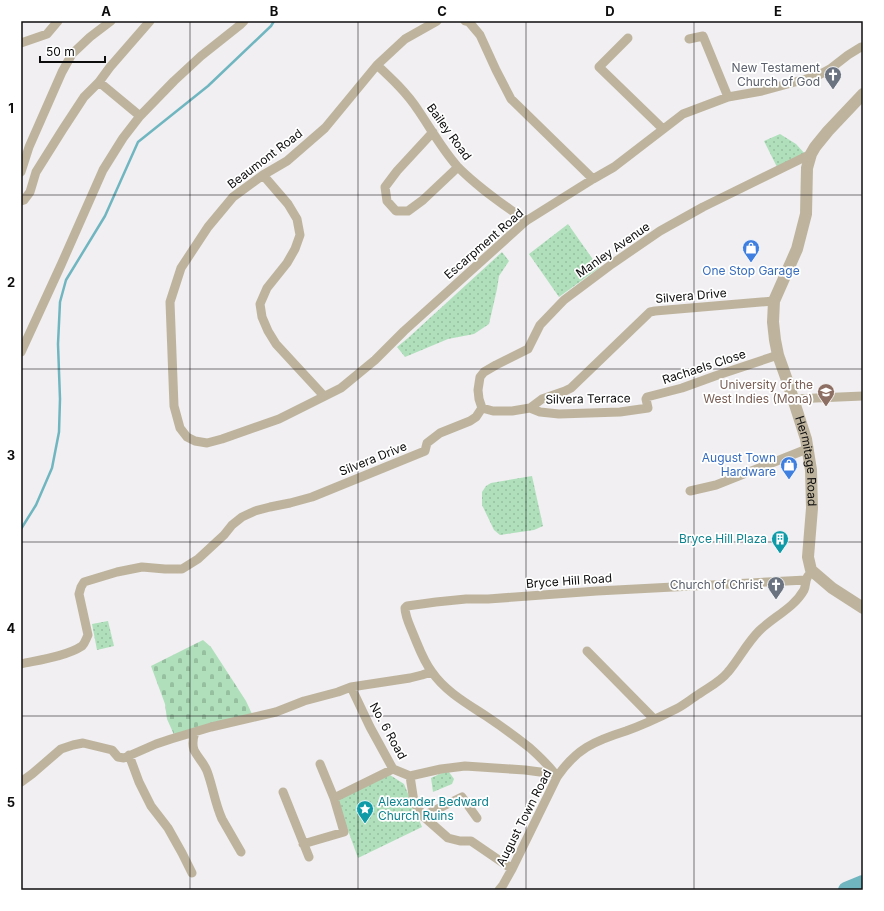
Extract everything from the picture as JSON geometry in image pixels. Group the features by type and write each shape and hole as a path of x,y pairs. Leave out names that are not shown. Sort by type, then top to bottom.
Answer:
{"street":[{"path":"21,43 47,34 58,21"},
{"path":"21,172 29,147 62,72 72,54 90,37 111,21"},
{"path":"21,201 24,200 30,192 36,172 84,97 99,82 150,21"},
{"path":"21,352 103,170 123,138 140,116 174,81 201,56 244,21"},
{"name":"Beaumont Road","path":"195,441 187,437 180,428 174,406 170,302 180,268 208,227 233,197 263,175 287,161 325,128 377,65 405,39 437,21"},
{"path":"465,21 469,22 480,35 511,99 593,179"},
{"path":"690,39 703,36 728,97"},
{"path":"628,38 599,67 663,128"},
{"name":"Escarpment Road","path":"195,441 207,443 229,437 279,419 341,388 375,360 404,331 526,221 614,167 683,114 728,97 762,91 817,76 830,69 848,55 863,47"},
{"name":"Bailey Road","path":"377,65 395,82 417,108 445,152 458,167 479,187 526,221"},
{"path":"99,82 140,116"},
{"name":"Hermitage Road","path":"808,575 812,508 811,470 806,439 778,355 774,328 774,301 797,249 806,214 807,168 811,154 828,131 863,94"},
{"path":"433,132 397,171 385,187 387,201 396,211 408,211 423,200 458,167"},
{"name":"Manley Avenue","path":"482,408 478,390 480,377 484,372 528,349 540,325 564,300 612,264 660,231 703,207 811,154"},
{"path":"263,175 288,204 298,219 300,235 296,249 267,288 260,304 262,317 276,344 324,396"},
{"name":"Silvera Drive","path":"21,664 54,657 69,652 86,641 88,635 79,594 84,582 117,572 142,568 182,568 198,558 242,517 255,511 312,497 425,451 427,443 440,432 470,421 476,417 482,408 493,411 512,411 530,408 542,399 572,388 650,312 774,301"},
{"name":"Rachaels Close","path":"648,408 646,399 649,396 682,388 778,355"},
{"path":"793,399 863,396"},
{"name":"Silvera Terrace","path":"530,408 540,412 559,414 620,412 648,408"},
{"path":"690,491 716,485 808,449"},
{"path":"808,575 832,588 863,608"},
{"name":"Bryce Hill Road","path":"431,672 416,641 404,610 407,606 466,599 488,599 808,575"},
{"name":"August Town Road","path":"499,890 512,869 556,775 565,765 578,753 593,743 654,719 677,708 721,679 728,673 759,631 791,605 801,594 805,588 808,575"},
{"path":"587,651 654,719"},
{"path":"21,782 61,749 73,745 83,743 112,750 118,757 124,758 156,744 194,732 276,712 304,701 351,687 410,678 431,672 458,698 519,740 541,758 556,775"},
{"name":"No. 6 Road","path":"351,687 370,727 393,769 410,776"},
{"path":"194,732 192,742 194,750 206,768 222,819 241,852"},
{"path":"129,755 139,782 151,806 168,828 192,873"},
{"path":"303,844 344,832 334,798 320,764"},
{"path":"512,869 471,841 460,841 448,838 423,816 414,802 410,776 440,769 465,766 525,770 556,775"},
{"path":"334,798 393,769"},
{"path":"283,792 309,856"},
{"path":"423,816 462,797 477,818"}],"green space":[{"path":"780,134 796,144 806,155 779,171 764,141"},
{"path":"568,224 599,268 559,297 529,254"},
{"path":"502,252 509,261 499,276 489,324 474,334 448,339 405,357 397,347"},
{"path":"532,476 543,526 534,530 500,535 494,530 482,505 482,492 486,486 491,483"},
{"path":"108,621 114,646 97,650 92,624"},
{"path":"203,640 211,647 246,701 252,714 175,737 167,719 165,704 151,666"},
{"path":"446,771 449,772 454,779 452,784 433,792 431,778"},
{"path":"390,775 404,784 422,827 358,858 337,800"}],"waterway":[{"path":"21,529 36,505 52,468 59,432 60,399 58,344 60,302 66,280 105,216 138,142 208,86 271,26 274,21"},
{"path":"846,890 863,883"}],"place":[{"name":"New Testament Church of God","path":"833,90"},
{"name":"One Stop Garage","path":"751,263"},
{"name":"University of the West Indies (Mona)","path":"826,407"},
{"name":"August Town Hardware","path":"789,480"},
{"name":"Bryce Hill Plaza","path":"780,554"},
{"name":"Church of Christ","path":"776,600"},
{"name":"Alexander Bedward Church Ruins","path":"365,824"}]}
